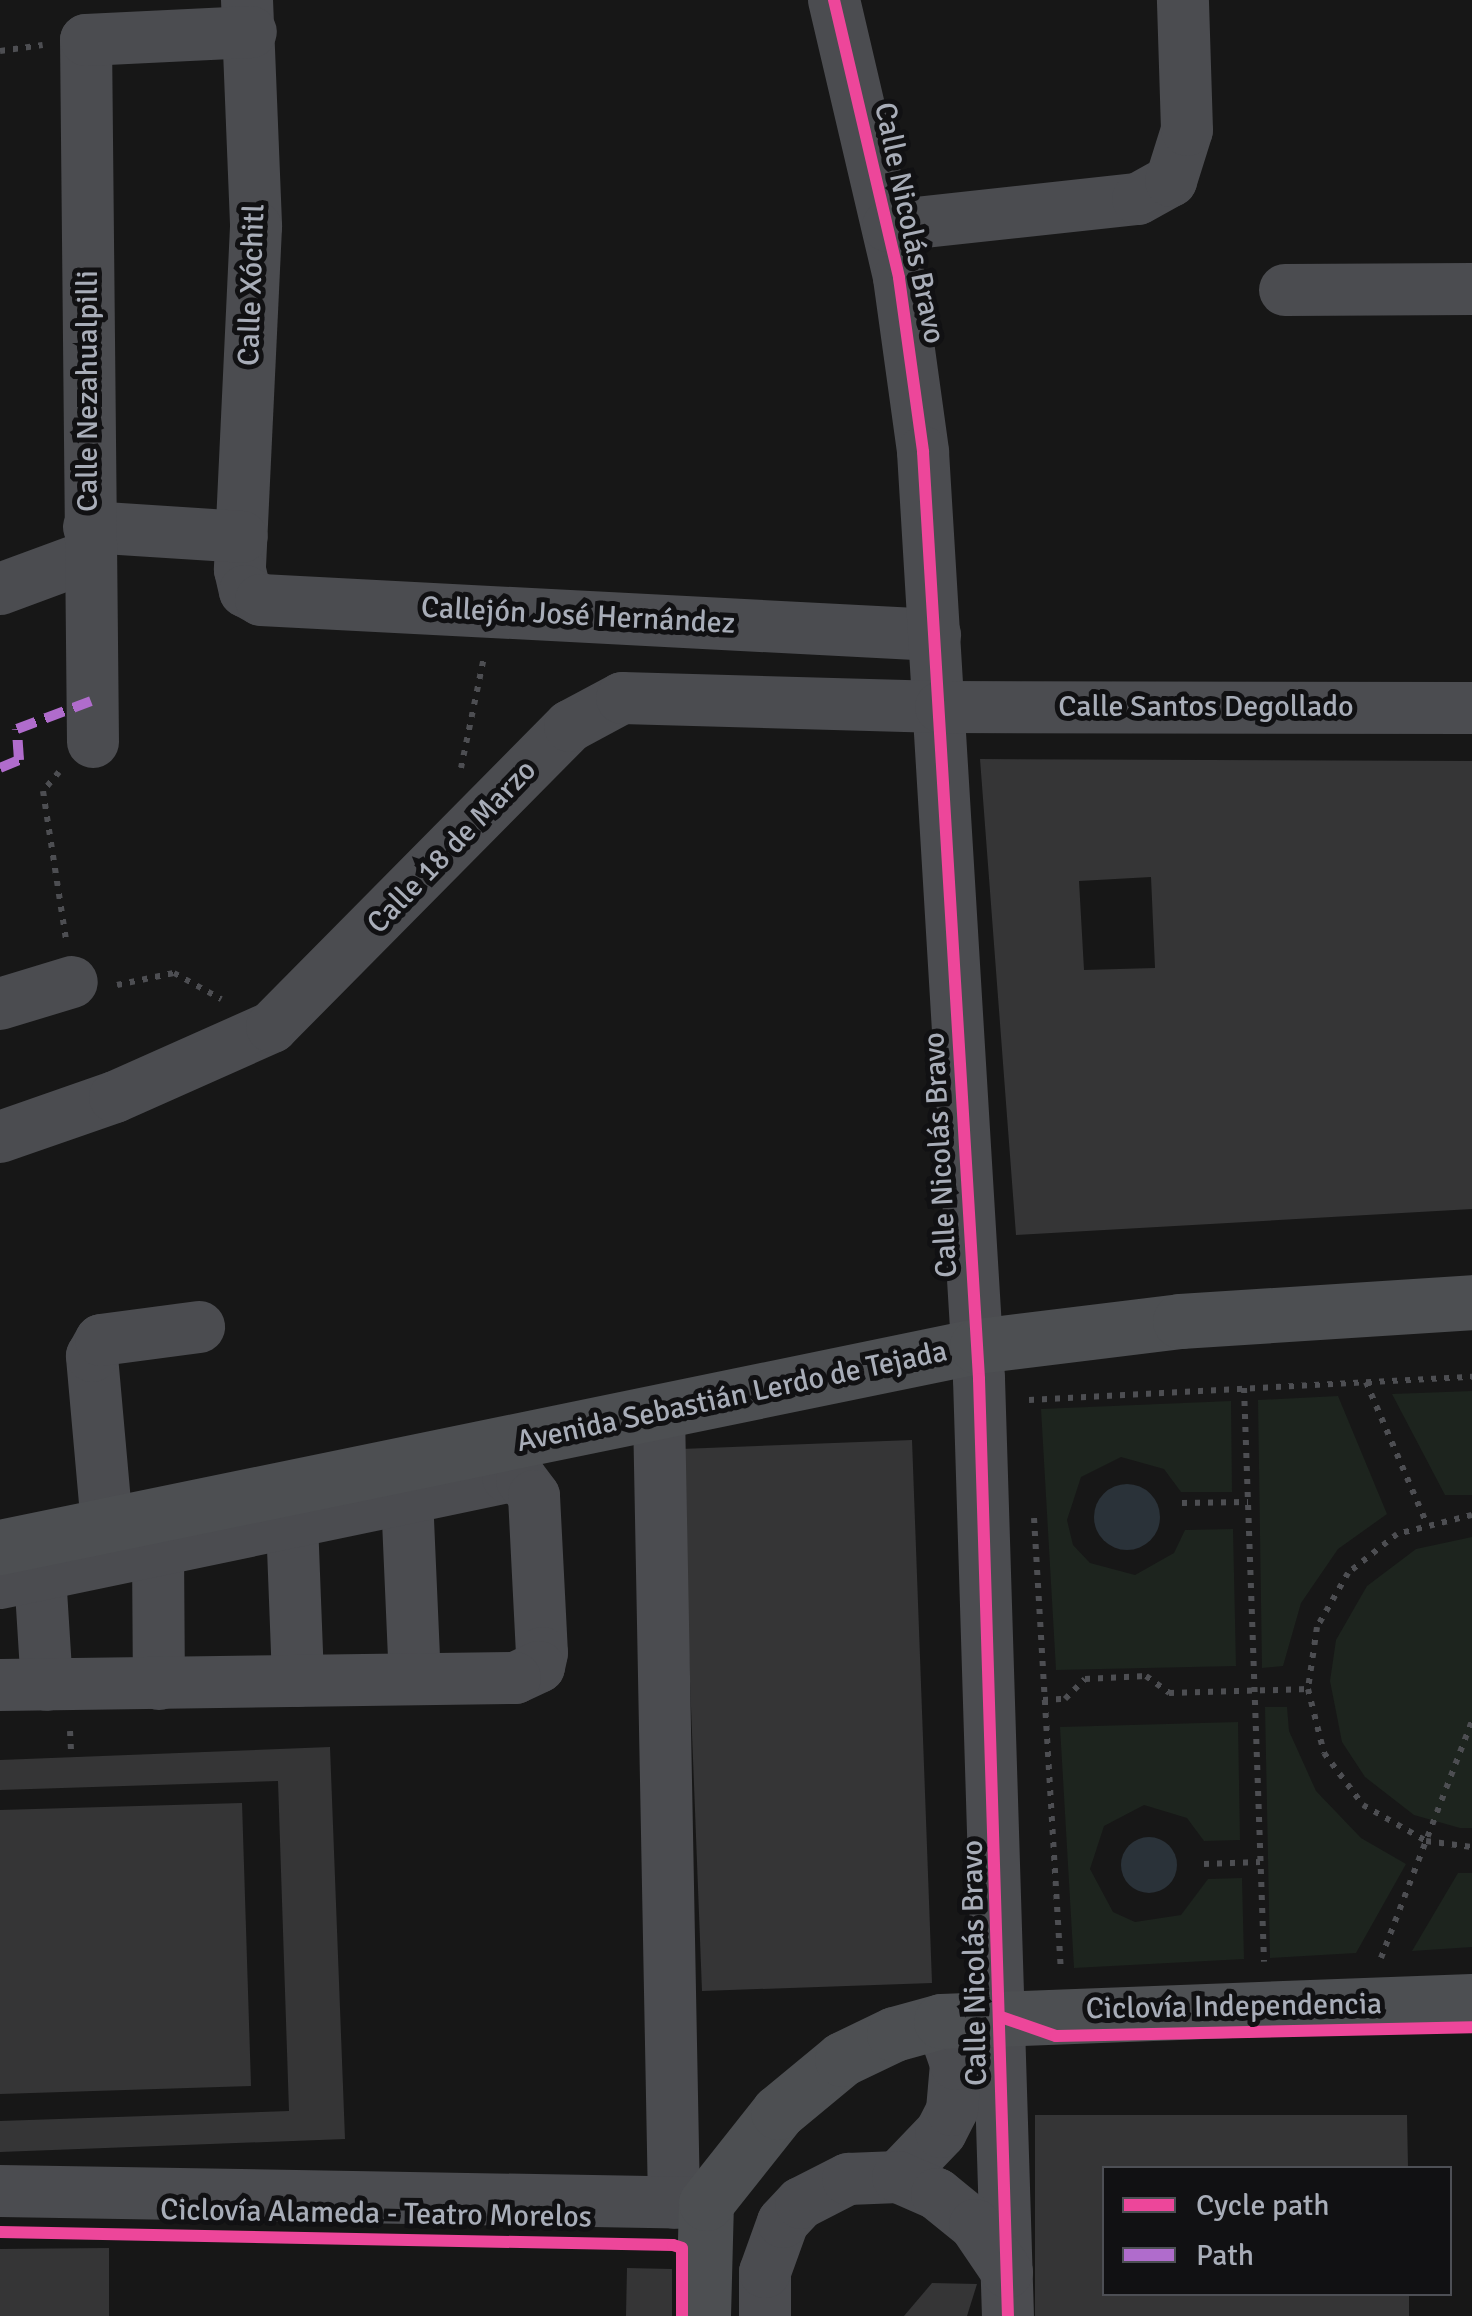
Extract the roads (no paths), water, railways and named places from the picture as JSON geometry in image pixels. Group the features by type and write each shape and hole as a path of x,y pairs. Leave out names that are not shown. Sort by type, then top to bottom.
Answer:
{"main road":[{"name":"Avenida Sebastián Lerdo de Tejada","path":"13,1569 107,1525 977,1346 1180,1320 1472,1302"},
{"path":"703,2316 690,2203 815,2080 867,2045 941,2021 1472,2000"}],"street":[{"name":"Calle Nicolás Bravo","path":"834,0 888,226 916,387 936,635 977,1346 1008,2294"},
{"path":"888,226 1138,198 1171,181 1187,130 1183,0"},
{"name":"Calle Nezahualpilli","path":"93,742 88,542 86,40 249,16"},
{"name":"Calle Xóchitl","path":"241,554 256,227 249,16"},
{"path":"1285,290 1472,289"},
{"path":"0,589 88,542 241,554"},
{"name":"Callejón José Hernández","path":"241,554 245,592 261,600 936,635"},
{"name":"Calle 18 de Marzo","path":"0,1138 219,1055 272,1027 570,726 622,698 941,706"},
{"name":"Calle Santos Degollado","path":"941,706 1472,708"},
{"path":"0,1004 72,982"},
{"path":"107,1525 92,1356 101,1340 199,1328"},
{"path":"0,2192 690,2203 658,1413"},
{"path":"508,1477 530,1487 542,1653 528,1676 24,1685 13,1569 158,1550 407,1497 508,1477"},
{"path":"407,1497 415,1679"},
{"path":"292,1522 298,1681"},
{"path":"158,1550 159,1684"},
{"path":"898,2177 941,2132 952,2110 956,2064 941,2021"},
{"path":"765,2316 771,2244 801,2203 848,2179 898,2177 958,2209 1008,2294"}]}
